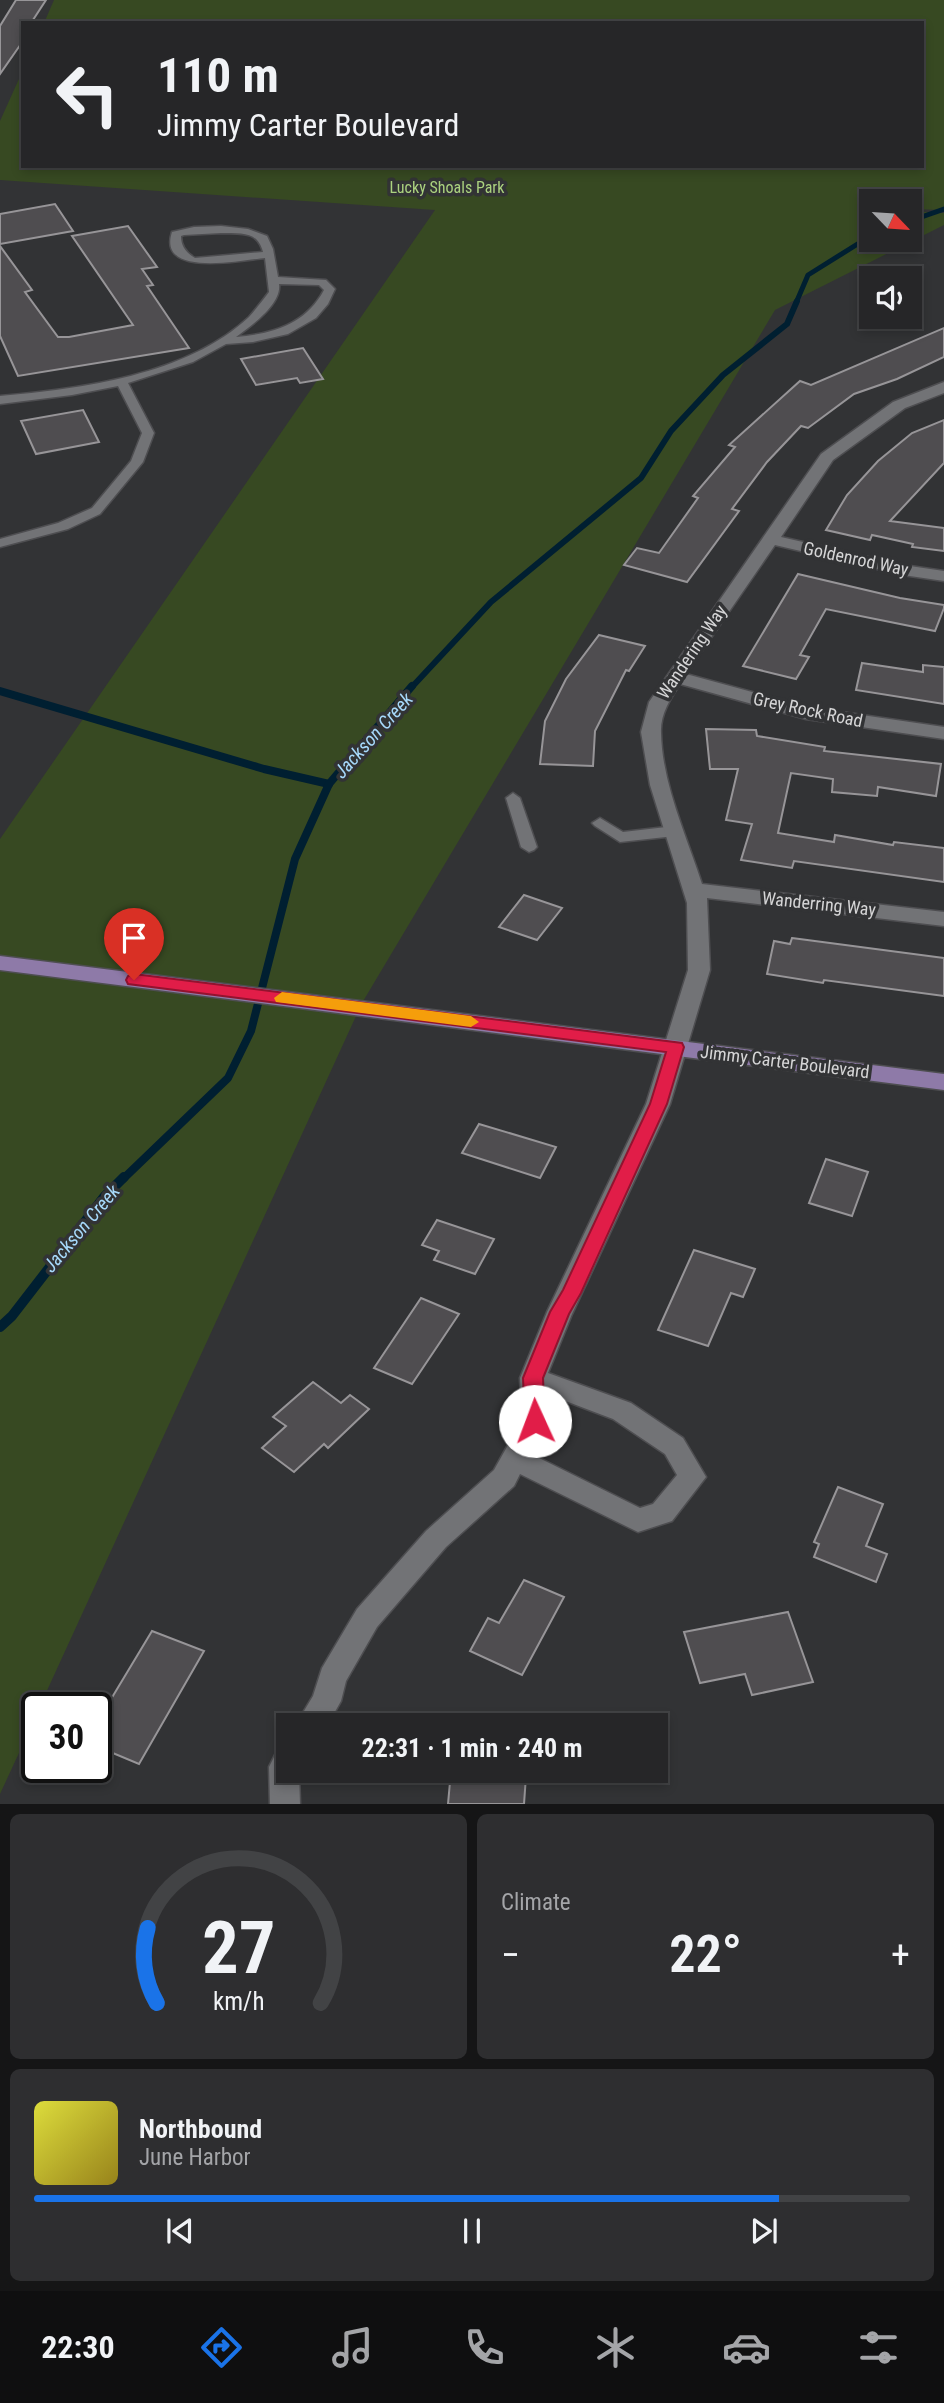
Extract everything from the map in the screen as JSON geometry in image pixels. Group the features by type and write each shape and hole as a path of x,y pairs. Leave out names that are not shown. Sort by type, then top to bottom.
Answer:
{"main road":[{"name":"Jimmy Carter Boulevard","path":"0,963 944,1082"}],"street":[{"name":"Wandering Way","path":"533,1378 560,1312 572,1293 658,1104 699,970 698,903 660,785 651,732 658,702 827,457 899,405 944,387"},
{"name":"Goldenrod Way","path":"769,539 904,570 944,576"},
{"name":"Grey Rock Road","path":"675,677 806,713 944,733"},
{"name":"Wanderring Way","path":"694,890 944,919"},
{"path":"318,1713 326,1701 332,1677 367,1618 436,1539 505,1478 515,1458 535,1421 533,1378 622,1411 674,1446 692,1477 662,1513 638,1520 515,1458"},
{"path":"284,1783 285,1804"}],"lane":[{"path":"0,400 34,398 122,383 184,362 221,341 267,305 275,292 268,255 264,239 254,233 190,230 176,234 175,239 184,257 194,261 268,255"},
{"path":"221,341 252,341 281,333 316,312 326,301 330,289 322,282 273,280"},
{"path":"0,543 63,526 96,511 137,462 149,433 122,383"},
{"path":"513,798 529,847"},
{"path":"600,823 621,837 675,831"}],"green space":[{"name":"Lucky Shoals Park","path":"54,0 944,0 944,210 922,209 922,189 859,189 859,252 890,252 775,310 362,1003 46,1692 21,1692 21,1749 0,1794 0,839 435,210 0,180 0,121 21,74 21,168 924,168 924,21 45,21"},
{"path":"922,212 944,213 944,225 922,236"}],"building":[{"path":"16,0 46,0 32,21 21,21 21,44 0,74 0,26"},
{"path":"55,204 73,231 0,244 0,214"},
{"path":"128,226 157,267 142,269 153,285 147,286 189,348 18,376 0,336 0,246 32,290 25,292 58,337 69,337 133,325 72,236"},
{"path":"944,328 944,357 897,379 854,394 808,428 801,426 767,462 732,509 739,511 687,582 624,565 637,548 659,553 698,498 693,496 735,447 729,445 800,381 811,385"},
{"path":"303,348 323,379 300,383 297,378 256,385 241,359"},
{"path":"83,410 99,442 36,454 21,421"},
{"path":"944,420 944,463 890,521 944,528 944,551 912,547 913,544 872,535 870,540 826,530 847,495 878,461 912,433"},
{"path":"798,574 900,598 944,605 944,608 935,631 826,609 800,655 809,657 796,679 743,666"},
{"path":"599,635 645,646 629,671 626,670 595,731 593,766 540,764 545,721 566,679"},
{"path":"862,663 923,672 923,665 944,667 944,704 856,690"},
{"path":"706,729 756,730 757,736 825,747 824,751 941,764 936,796 878,787 877,796 832,792 833,779 791,773 778,833 834,842 835,835 893,845 894,842 944,848 944,882 794,861 792,868 741,860 752,824 726,820 738,769 710,769"},
{"path":"524,895 562,908 537,940 499,927"},
{"path":"792,938 944,958 944,996 767,974 774,941 790,944"},
{"path":"479,1124 556,1147 540,1178 462,1153"},
{"path":"826,1159 868,1172 852,1216 809,1203"},
{"path":"437,1220 494,1239 475,1274 434,1260 439,1251 422,1245"},
{"path":"694,1250 755,1269 743,1297 731,1293 708,1346 658,1330"},
{"path":"421,1298 459,1314 412,1384 374,1368"},
{"path":"313,1382 341,1403 350,1395 369,1409 328,1448 324,1444 294,1472 262,1448 286,1426 273,1417"},
{"path":"838,1487 883,1504 866,1546 887,1554 876,1582 814,1557 819,1544 814,1542"},
{"path":"524,1580 564,1597 522,1675 470,1651 488,1618 499,1623"},
{"path":"788,1612 813,1682 752,1695 745,1674 700,1683 684,1632"},
{"path":"152,1631 204,1651 139,1764 112,1753 112,1697"},
{"path":"450,1783 526,1783 524,1804 448,1804"}],"waterway":[{"name":"Jackson Creek","path":"922,217 944,209"},
{"name":"Jackson Creek","path":"796,303 808,275 859,243"},
{"name":"Jackson Creek","path":"411,688 491,602 641,478 671,431 723,375 787,324 797,301"},
{"name":"Jackson Creek","path":"329,784 412,686"},
{"path":"0,691 264,769 329,784"},
{"name":"Jackson Creek","path":"123,1179 228,1078 251,1031 295,859 329,784"},
{"name":"Jackson Creek","path":"0,1327 12,1316 104,1197 124,1177"}],"slow traffic":[{"path":"282,998 471,1022"}],"route":[{"path":"134,980 676,1047 658,1104 572,1293 560,1312 533,1378 535,1421"}]}
